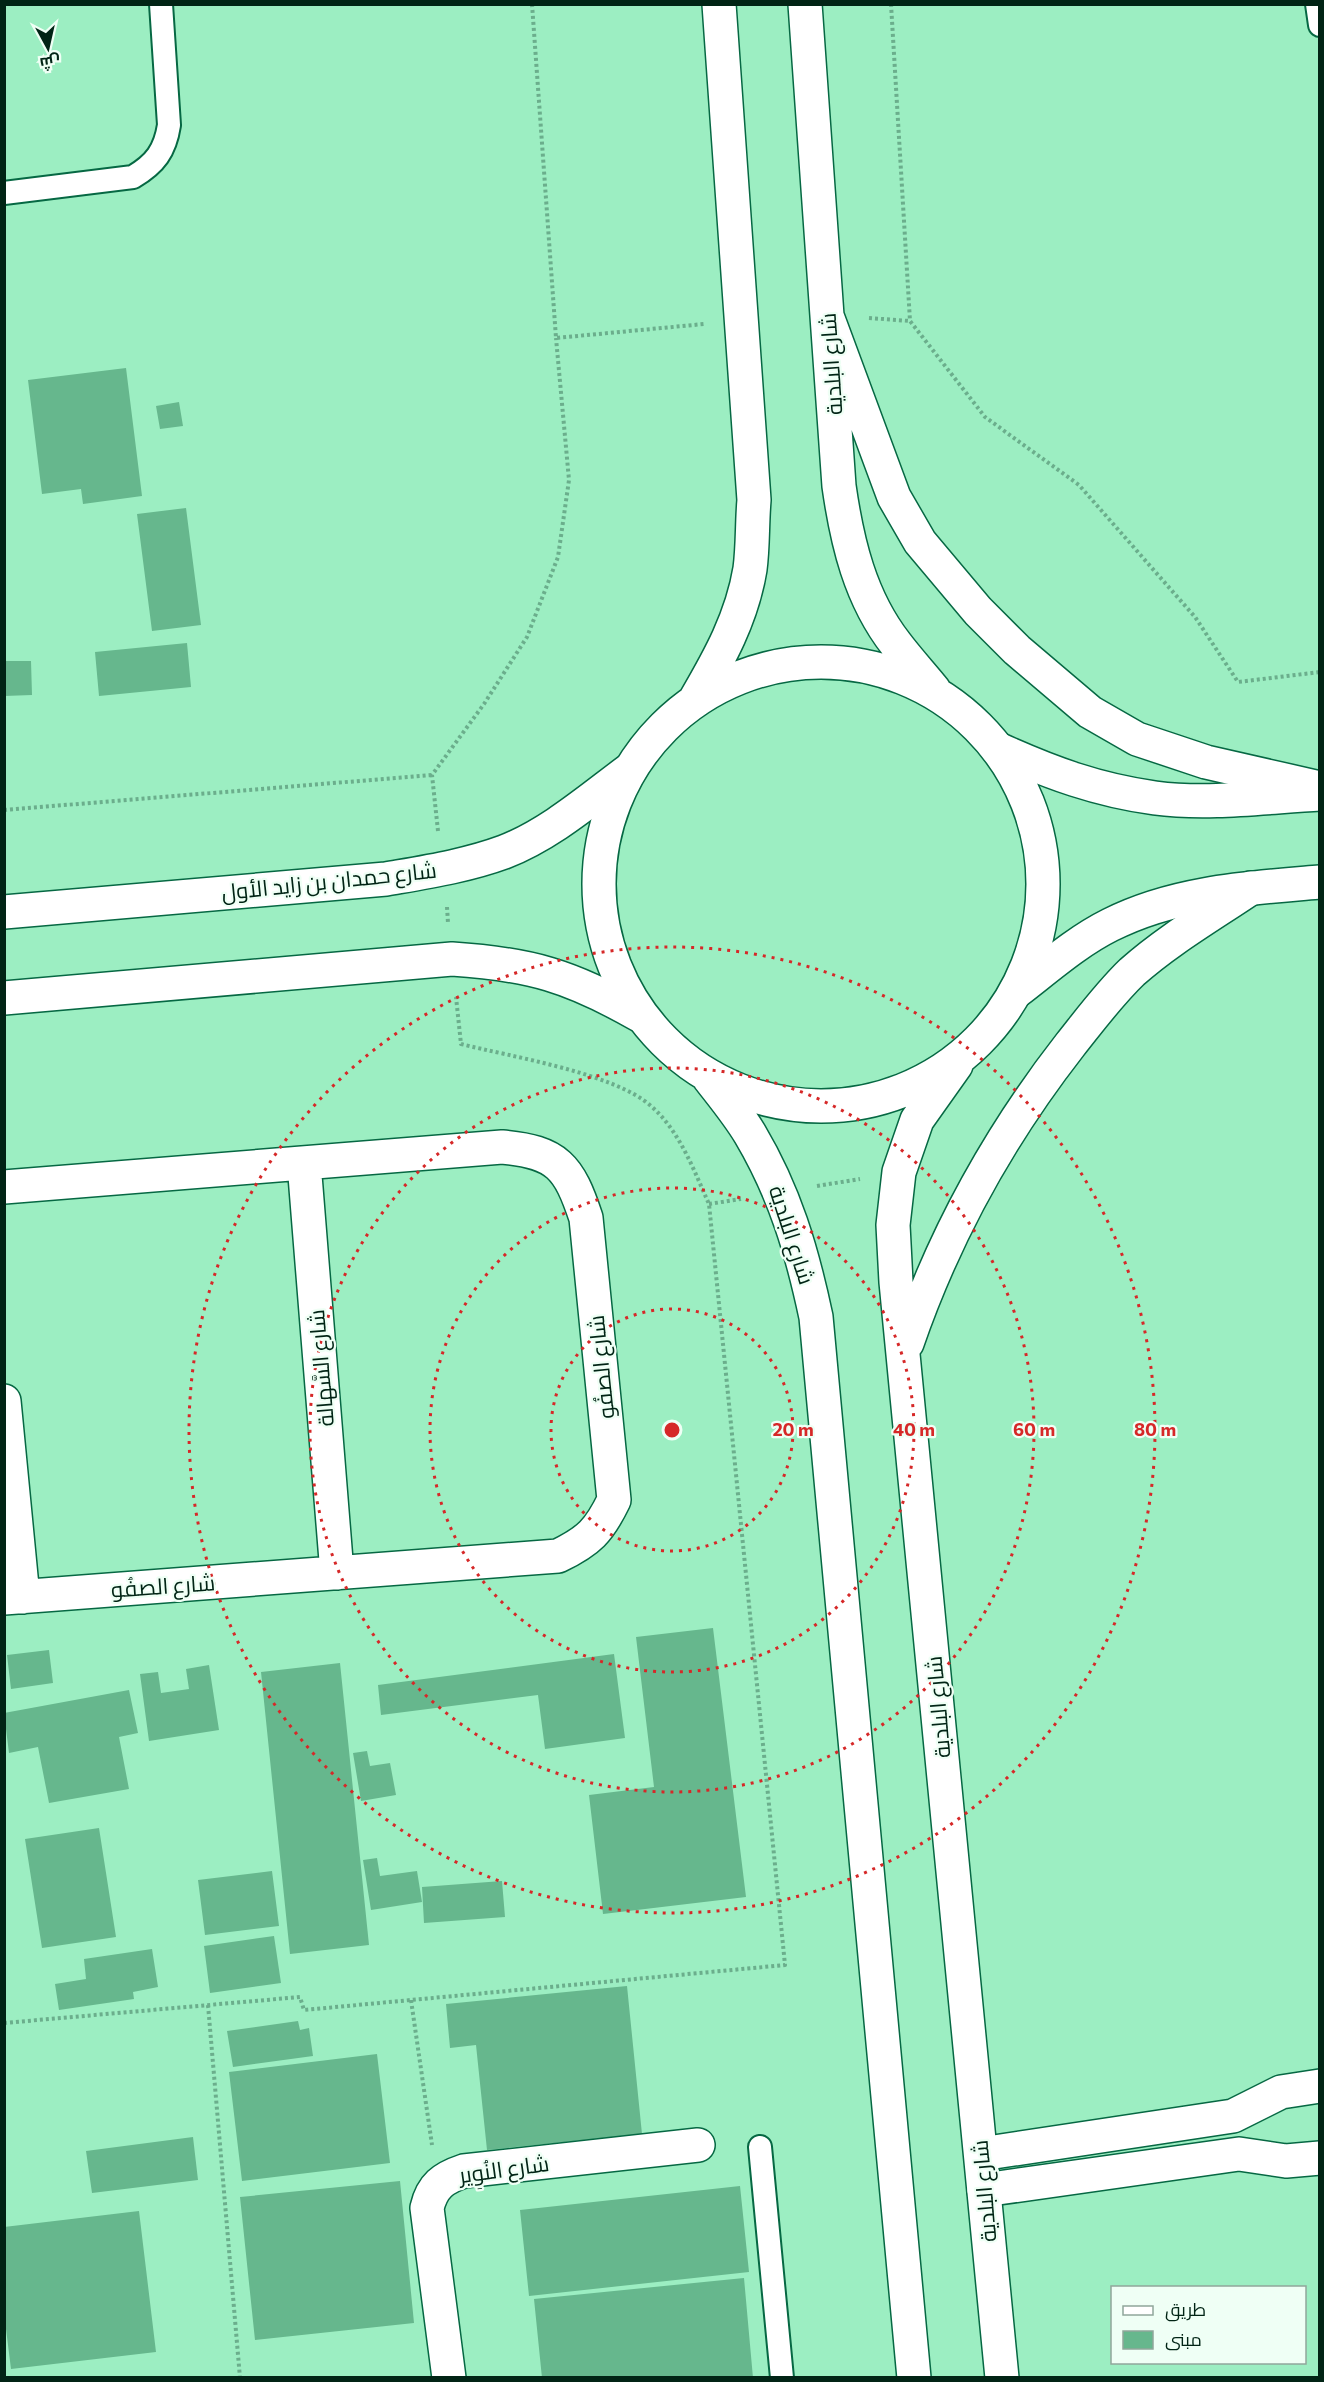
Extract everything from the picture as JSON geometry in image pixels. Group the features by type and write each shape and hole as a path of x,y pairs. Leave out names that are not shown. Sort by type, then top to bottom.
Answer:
{"main road":[{"path":"695,700 724,650 741,607 750,568 753,500 719,4"},
{"name":"شارع البلدية","path":"805,4 839,486 847,536 864,589 894,643 939,696"},
{"path":"827,316 894,497 920,542 978,611 1017,650 1090,712 1137,740 1206,762 1320,788"},
{"path":"816,662 881,669 939,696 971,720 998,749 1024,792 1040,842 1044,892 1036,943 1017,991 994,1024 964,1054 907,1089 841,1105 773,1101 709,1078 671,1049 639,1015 614,970 600,920 598,879 607,818 628,771 658,732 695,700 753,672 816,662"},
{"path":"998,749 1053,774 1104,789 1156,798 1209,800 1320,794"},
{"name":"شارع حمدان بن زايد الأول","path":"4,912 386,879 442,869 513,847 558,823 628,771"},
{"path":"1017,991 1070,950 1109,925 1152,907 1251,888 1320,882"},
{"path":"905,1351 929,1281 955,1225 989,1161 1050,1071 1109,996 1133,972 1161,949 1251,888"},
{"path":"4,998 452,959 498,962 548,971 596,990 639,1015"},
{"name":"شارع البلدية","path":"964,1054 917,1120 899,1172 893,1225 896,1282 905,1351 1002,2378"},
{"name":"شارع البلدية","path":"709,1078 750,1133 781,1192 803,1254 816,1317 914,2378"},
{"name":"شارع الصفُو","path":"4,1188 502,1147 528,1149 553,1160 574,1182 586,1218 614,1500 602,1524 583,1544 558,1556 14,1598"},
{"name":"شارع السَّهالة","path":"304,1163 337,1573"},
{"path":"4,1401 14,1598"},
{"path":"981,2154 1233,2116 1281,2092 1320,2086"},
{"name":"شارع النُوِير","path":"449,2378 427,2208 430,2195 438,2184 465,2171 698,2145"},
{"path":"984,2190 1239,2154 1286,2161 1320,2158"}],"lane":[{"path":"4,193 133,177 148,168 159,157 166,143 169,125 160,4"},
{"path":"1317,4 1320,25"},
{"path":"760,2147 782,2378"}],"path":[{"path":"4,2023 300,1997 304,2010 785,1965 709,1204 680,1141 651,1106 612,1083 461,1044 432,775 484,704 528,637 558,557 568,480 532,4"},
{"path":"891,4 910,321 985,417 1079,485 1195,616 1238,682 1320,672"},
{"path":"556,338 741,320"},
{"path":"4,810 432,775"},
{"path":"411,2000 438,2184"},
{"path":"208,2005 240,2378"}],"building":[{"path":"126,368 142,496 83,504 81,489 42,494 28,380"},
{"path":"179,402 183,426 160,429 156,406"},
{"path":"186,508 201,625 152,631 137,514"},
{"path":"187,643 191,687 99,696 95,652"},
{"path":"4,661 31,661 32,695 4,696"},
{"path":"713,1628 746,1897 603,1914 589,1795 654,1787 636,1637"},
{"path":"49,1650 53,1683 11,1689 7,1655"},
{"path":"614,1654 625,1738 545,1749 538,1695 381,1715 378,1685"},
{"path":"340,1663 369,1945 290,1954 261,1672"},
{"path":"209,1665 219,1730 149,1741 140,1674 158,1672 161,1693 189,1689 186,1669"},
{"path":"129,1690 138,1733 119,1737 129,1789 49,1803 38,1747 9,1753 4,1713"},
{"path":"367,1751 370,1766 390,1763 396,1795 361,1801 353,1753"},
{"path":"99,1828 116,1937 42,1948 25,1839"},
{"path":"377,1858 380,1876 417,1871 422,1902 371,1910 363,1860"},
{"path":"272,1871 279,1926 205,1935 198,1880"},
{"path":"502,1881 505,1917 424,1923 422,1887"},
{"path":"274,1936 281,1983 210,1993 204,1946"},
{"path":"152,1949 158,1987 133,1992 134,1999 59,2010 55,1984 86,1979 84,1959"},
{"path":"627,1986 642,2134 487,2150 476,2045 450,2048 446,2004"},
{"path":"298,2021 300,2030 309,2028 313,2056 233,2067 227,2031"},
{"path":"377,2054 390,2163 242,2181 229,2072"},
{"path":"193,2137 198,2180 92,2193 86,2151"},
{"path":"400,2181 414,2323 255,2340 240,2197"},
{"path":"740,2186 749,2272 529,2296 520,2210"},
{"path":"139,2211 156,2352 11,2369 4,2313 4,2227"},
{"path":"744,2278 753,2378 542,2378 534,2299"}]}
